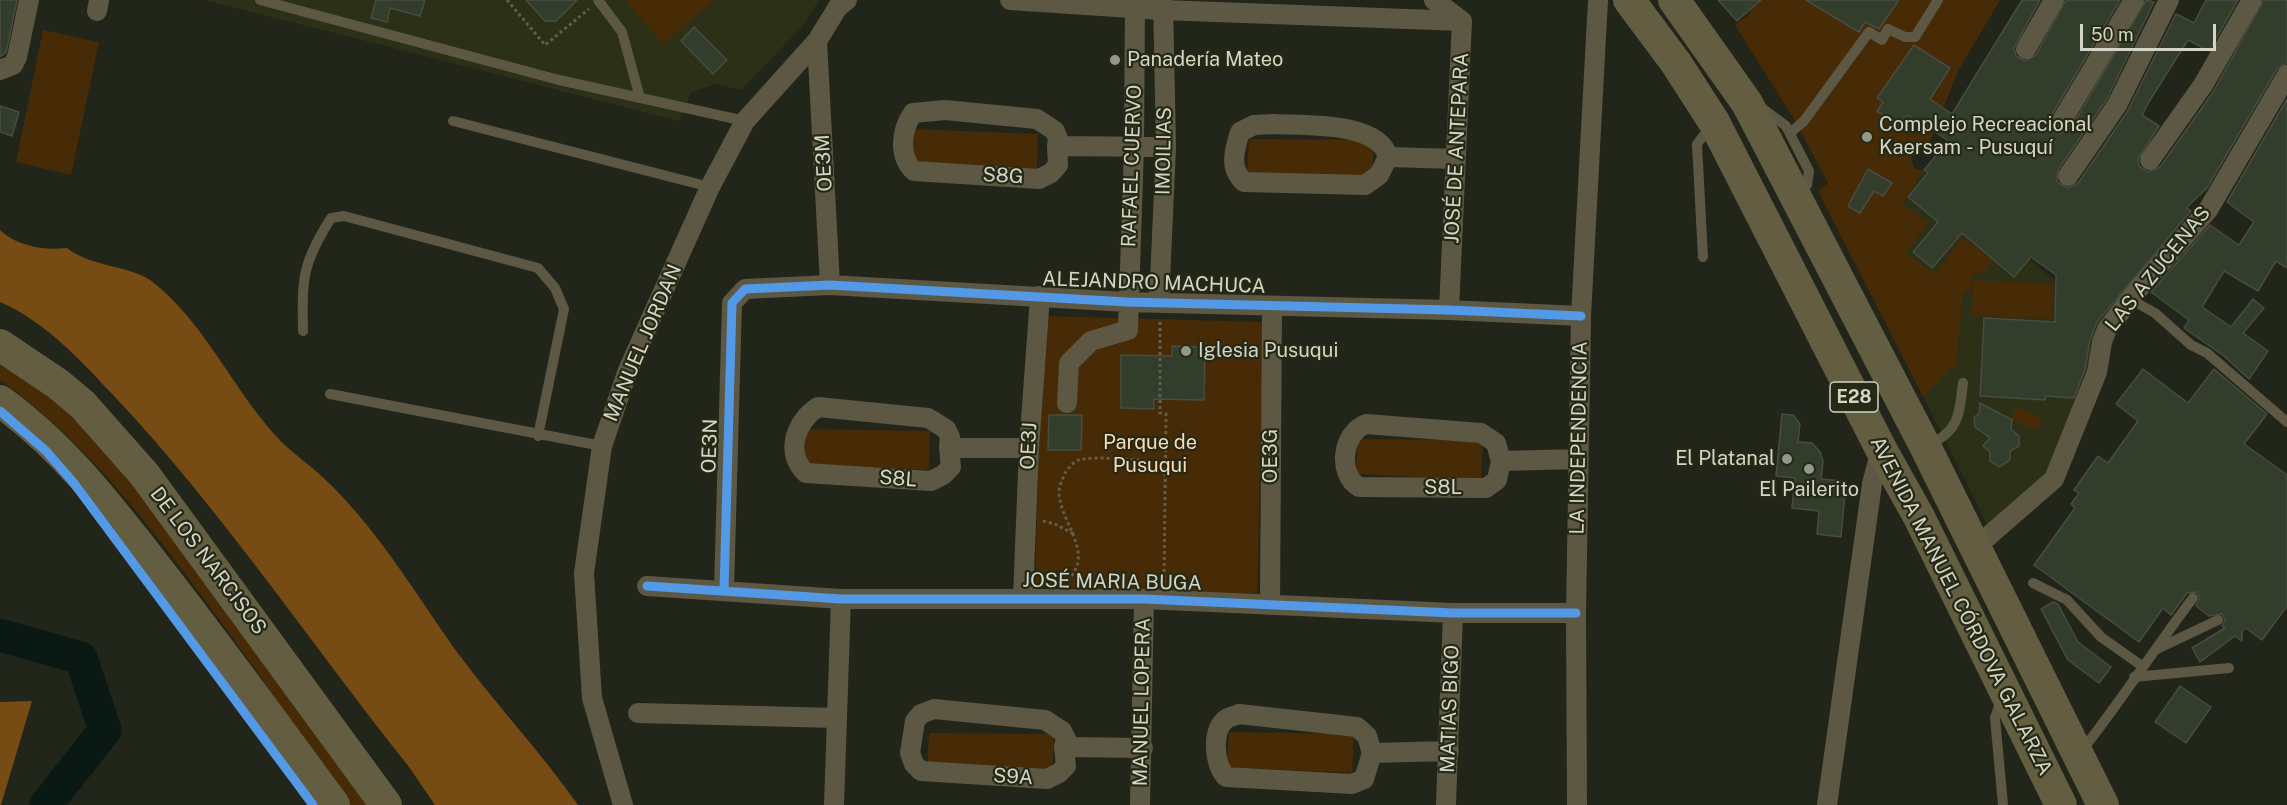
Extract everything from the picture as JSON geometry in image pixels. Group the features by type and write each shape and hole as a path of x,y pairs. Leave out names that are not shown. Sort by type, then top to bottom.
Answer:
{"main road":[{"name":"AVENIDA MANUEL CÓRDOVA GALARZA","path":"1629,0 1676,63 1714,122 1881,449 1919,517 2061,805"},
{"name":"AVENIDA MANUEL CÓRDOVA GALARZA","path":"1674,0 1748,103 1925,446 2103,805"},
{"name":"DE LOS NARCISOS","path":"0,345 58,384 83,405 144,474 387,805"},
{"path":"0,401 56,446 95,489 222,652 334,805"}],"street":[{"path":"0,70 14,65 29,0"},
{"name":"MANUEL JORDAN","path":"623,805 592,698 584,573 602,446 628,370 710,187 745,121 818,40 838,7 847,0"},
{"path":"1010,0 1162,5 1462,21"},
{"path":"1434,0 1462,21"},
{"name":"LA INDEPENDENCIA","path":"1577,805 1576,613 1581,316 1598,0"},
{"path":"2026,49 2054,0"},
{"path":"2061,122 2134,0"},
{"path":"2068,176 2117,105 2169,0"},
{"path":"2150,160 2203,85 2252,0"},
{"name":"RAFAEL CUERVO","path":"1067,403 1069,363 1092,341 1128,330 1127,302 1134,147 1135,4"},
{"name":"IMOILIAS","path":"1160,303 1166,147 1162,5"},
{"name":"JOSÉ DE ANTEPARA","path":"1449,310 1462,21"},
{"name":"OE3M","path":"818,40 830,285"},
{"name":"LAS AZUCENAS","path":"1976,548 2054,479 2097,372 2104,336 2130,299 2208,210 2287,75"},
{"name":"S8G","path":"945,110 1037,120 1055,131 1058,139 1057,146 1058,165 1051,173 1039,179 914,171 906,164 902,153 908,121 913,113 945,110"},
{"path":"1284,124 1364,133 1373,136 1388,157 1379,175 1365,185 1244,182 1236,174 1233,164 1240,132 1246,127 1284,124"},
{"path":"1057,146 1166,147"},
{"path":"1388,157 1456,159"},
{"name":"ALEJANDRO MACHUCA","path":"732,303 745,290 753,287 830,285 1127,302 1449,310 1581,316"},
{"name":"OE3J","path":"1023,597 1029,448 1040,296"},
{"name":"OE3N","path":"724,590 732,303"},
{"name":"OE3G","path":"1270,605 1272,306"},
{"name":"S8L","path":"818,407 928,418 946,429 950,437 949,448 951,467 943,475 931,481 806,473 798,466 794,455 800,423 805,415 818,407"},
{"name":"S8L","path":"1366,424 1481,433 1496,443 1502,461 1497,480 1486,488 1359,487 1350,482 1345,474 1347,446 1351,433 1357,427 1366,424"},
{"path":"949,448 1029,448"},
{"path":"1827,805 1872,484 1881,449"},
{"path":"1502,461 1579,459"},
{"name":"JOSÉ MARIA BUGA","path":"647,586 841,598 1144,599 1453,612 1576,613"},
{"path":"834,805 841,598"},
{"name":"MANUEL LOPERA","path":"1140,805 1143,748 1144,599"},
{"name":"MATIAS BIGO","path":"1446,805 1453,612"},
{"name":"S9A","path":"934,709 1045,720 1062,731 1066,739 1064,747 1066,766 1059,773 1047,779 921,771 914,764 910,753 915,721 921,714 934,709"},
{"path":"638,713 837,718"},
{"path":"1239,714 1350,725 1367,736 1372,753 1364,779 1352,784 1226,777 1218,769 1215,759 1220,726 1226,719 1239,714"},
{"path":"1064,747 1143,748"},
{"path":"1372,753 1449,752"}],"lane":[{"path":"260,0 559,80 745,121"},
{"path":"598,0 622,32 640,98"},
{"path":"1790,133 1804,121 1869,32 1882,40 1888,29 1905,37 1915,37 1938,0"},
{"path":"1748,103 1767,110 1790,133 1810,176 1808,185 1796,197"},
{"path":"453,120 710,187"},
{"path":"1702,257 1697,144 1714,122"},
{"path":"303,331 302,280 313,247 331,218 344,216 538,268 555,288 564,309 538,436"},
{"path":"2130,299 2155,313 2191,345 2207,353 2287,422"},
{"path":"1925,446 1945,438 1953,429 1959,414 1963,382"},
{"path":"330,394 538,436 602,446"},
{"path":"2033,583 2067,600 2101,637 2142,666"},
{"path":"2078,755 2111,714 2134,677 2193,598"},
{"path":"2154,650 2218,620"},
{"path":"2134,677 2229,668"},
{"path":"2003,805 1995,718 2005,691"}],"path":[{"path":"507,0 545,45 598,0"},
{"path":"1160,303 1160,413 1166,414 1164,600"},
{"path":"1064,598 1064,583 1078,569 1079,563 1074,534 1061,505 1059,488 1068,469 1074,462 1081,459 1166,462"},
{"path":"1026,520 1055,524 1074,534"}],"shaded area":[{"path":"205,0 819,0 803,26 741,90 717,84 691,92 679,121"},
{"path":"1923,171 2103,321 2097,326 2091,343 2089,370 2047,473 1988,526 1861,272"},
{"path":"0,230 22,244 50,249 67,248 77,255 145,277 172,300 204,337 259,416 275,435 325,479 367,525 457,652 578,805 435,805 409,767 230,532 155,441 76,356 33,320 0,302"},
{"path":"32,701 1,805 0,805 0,702"}],"green space":[{"path":"625,0 714,0 663,44"},
{"name":"Complejo Recreacional Kaersam - Pusuquí","path":"1758,0 2000,0 1958,71 1931,139 1911,157 1914,168 1923,171 1902,205 1928,222 1906,253 1935,274 1962,237 1993,259 1983,274 1973,273 1971,291 1963,291 1956,368 1950,368 1923,397 1818,191 1828,183 1794,119 1735,25 1748,16"},
{"path":"43,30 99,42 71,175 16,162"},
{"path":"913,129 1038,134 1037,171 912,166"},
{"path":"1249,139 1374,140 1372,180 1247,173"},
{"path":"1973,280 2053,284 2052,319 1972,316"},
{"name":"Parque de Pusuqui","path":"1042,316 1264,322 1257,594 1035,587"},
{"path":"0,357 67,409 119,464 368,805 347,805 241,650 182,569 135,510 111,481 58,427 0,380"},
{"path":"2016,407 2042,418 2037,430 2011,420"},
{"path":"805,429 930,431 929,470 804,464"},
{"path":"1357,439 1483,440 1481,480 1356,474"},
{"path":"1229,732 1354,734 1352,773 1227,767"},
{"path":"929,733 1054,734 1052,774 927,768"}],"building":[{"path":"0,0 17,0 6,53 0,57"},
{"path":"376,0 425,0 420,16 390,8 387,22 371,18"},
{"path":"526,0 577,0 556,21 545,21"},
{"path":"1718,0 1761,0 1737,21"},
{"path":"1806,0 1899,0 1879,29 1865,22 1859,32"},
{"path":"2022,0 2040,0 2014,48 2016,56 2025,61 2036,55 2066,0 2120,0 2051,116 2050,127 2060,134 2071,128 2146,0 2154,2 2107,99 2058,170 2057,182 2068,188 2078,183 2127,112 2176,14 2194,23 2206,0 2238,0 2209,51 2188,40 2142,115 2159,126 2138,159 2139,166 2148,172 2160,167 2213,92 2264,0 2287,0 2287,63 2277,69 2207,188 2186,208 2191,211 2097,322 2090,340 2085,369 2074,398 2045,396 2045,400 1980,396 1984,318 2055,322 2056,275 2031,257 2014,277 1962,233 1932,268 1913,252 1938,222 1908,197 1928,173 1924,170 1948,141 1917,119 1916,121 1907,115 1900,126 1877,111 1883,102 1877,98 1914,45 1950,68 1930,99 1952,114"},
{"path":"694,27 727,60 713,74 681,41"},
{"path":"2287,99 2287,268 2276,261 2258,291 2224,271 2202,307 2231,327 2253,299 2264,308 2243,333 2268,351 2249,379 2224,356 2184,328 2189,320 2151,292 2210,225 2239,245 2254,222 2227,202"},
{"path":"0,106 19,112 12,136 0,132"},
{"path":"1868,169 1892,183 1883,196 1874,191 1860,213 1848,206"},
{"path":"1172,346 1205,347 1204,400 1154,399 1154,409 1121,408 1121,355 1172,356"},
{"path":"2143,369 2188,403 2214,369 2267,414 2244,444 2287,475 2287,606 2262,640 2246,628 2242,631 2242,641 2235,636 2200,662 2192,648 2225,628 2222,626 2225,620 2222,614 2209,616 2196,606 2200,598 2197,592 2187,593 2171,615 2163,608 2139,642 2034,565 2075,508 2071,504 2079,493 2074,490 2098,456 2108,463 2138,421 2116,404"},
{"path":"1980,403 2012,420 2011,429 2019,436 2019,446 2010,451 2010,460 1999,467 1990,461 1990,452 1983,446 1990,438 1975,427 1974,417 1979,414"},
{"path":"1782,414 1793,415 1800,424 1798,442 1812,443 1820,452 1823,461 1821,479 1846,481 1841,537 1817,534 1819,511 1792,508 1795,478 1776,476"},
{"path":"1049,415 1082,415 1081,450 1048,450"},
{"path":"2053,602 2058,604 2078,642 2111,667 2099,683 2068,660 2041,609"},
{"path":"2180,686 2211,707 2186,743 2155,722"}],"waterway":[{"path":"0,635 81,658 105,730 46,805"}],"cycle path":[{"path":"724,590 732,303 745,289 830,285 1127,302 1449,310 1581,316"},
{"path":"0,411 46,451 73,482 313,805"},
{"path":"647,586 841,599 1144,599 1453,613 1576,613"}],"place":[{"name":"Panadería Mateo","path":"1115,60"},
{"name":"Complejo Recreacional Kaersam - Pusuquí","path":"1867,137"},
{"name":"Iglesia Pusuqui","path":"1186,351"},
{"name":"El Platanal","path":"1787,459"},
{"name":"El Pailerito","path":"1809,469"}]}
